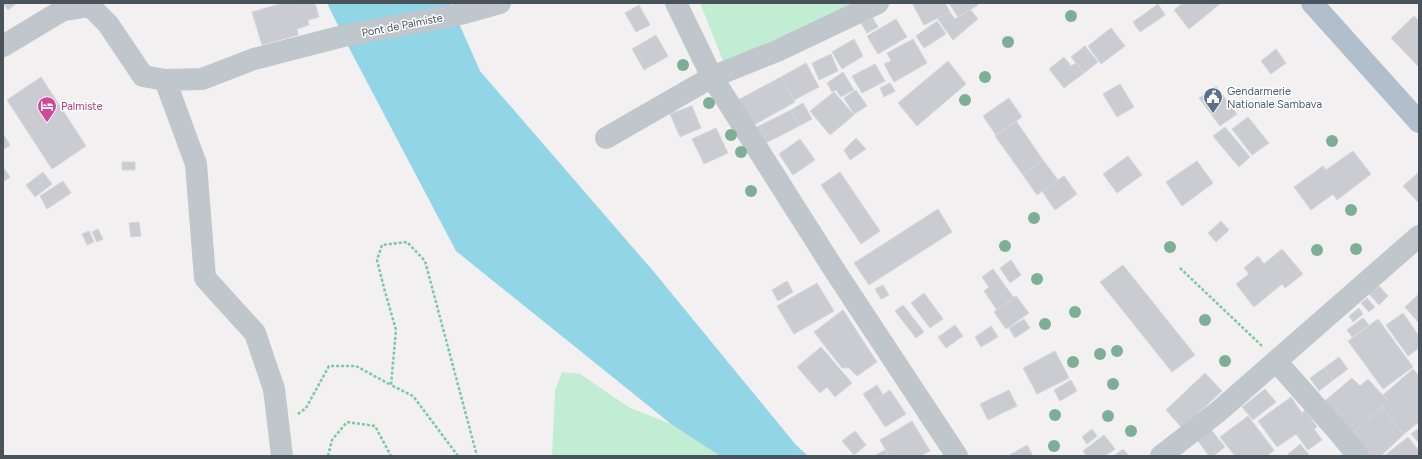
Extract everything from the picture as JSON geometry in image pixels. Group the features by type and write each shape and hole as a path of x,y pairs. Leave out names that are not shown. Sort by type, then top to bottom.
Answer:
{"main road":[{"path":"1312,3 1419,122"}],"street":[{"name":"Pont de Palmiste","path":"90,4 108,24 143,76 166,80 202,79 254,59 339,37 464,13 500,3"},
{"path":"676,3 712,77 835,271 958,456"},
{"path":"606,138 712,77 777,51 878,3"},
{"path":"3,46 63,10 90,4"},
{"path":"166,80 196,164 205,278 255,333 274,389 282,456"},
{"path":"1160,456 1219,412 1419,236"},
{"path":"1276,361 1358,456"}],"path":[{"path":"391,385 396,330 378,260 382,245 408,242 425,261 477,456"},
{"path":"1180,268 1276,361"},
{"path":"279,430 306,408 328,366 356,366 413,396 458,456"},
{"path":"328,456 332,440 347,422 375,426 392,456"}],"green space":[{"path":"700,3 852,3 725,66"},
{"path":"562,372 580,374 630,408 671,424 720,456 552,456 555,391"}],"water":[{"path":"327,3 450,3 480,71 654,272 796,445 808,456 720,456 671,424 456,251"}],"building":[{"path":"3,3 17,3 8,10"},
{"path":"283,3 315,3 319,17 308,20 309,25 297,29 298,35 262,45 252,12"},
{"path":"912,3 945,3 950,12 924,25"},
{"path":"949,3 977,3 978,5 958,17"},
{"path":"1183,3 1221,3 1189,29 1174,10"},
{"path":"1158,4 1165,15 1140,32 1133,22"},
{"path":"639,5 650,25 636,32 625,13"},
{"path":"970,9 978,19 953,40 937,18 950,12 955,19"},
{"path":"1414,16 1419,21 1419,67 1391,38"},
{"path":"873,18 878,27 867,33 861,23"},
{"path":"896,19 907,37 878,54 867,36"},
{"path":"937,21 946,34 924,48 916,36"},
{"path":"1111,28 1125,46 1101,64 1088,46"},
{"path":"656,35 668,56 644,70 632,49"},
{"path":"854,39 863,56 842,69 832,52"},
{"path":"913,39 927,63 894,82 884,64 891,61 887,53"},
{"path":"1085,46 1098,62 1084,73 1071,57"},
{"path":"1276,49 1286,63 1271,74 1261,61"},
{"path":"831,54 838,71 819,80 812,63"},
{"path":"1064,57 1071,66 1076,63 1084,73 1064,88 1049,69"},
{"path":"948,61 966,84 917,126 898,103"},
{"path":"806,63 819,87 794,100 781,77"},
{"path":"875,64 885,81 862,93 852,76"},
{"path":"843,72 854,90 841,97 836,90 832,92 827,83"},
{"name":"Palmiste","path":"41,77 86,146 52,169 7,100"},
{"path":"781,77 795,102 752,126 738,100"},
{"path":"890,83 895,91 884,97 880,88"},
{"path":"1120,84 1134,107 1117,117 1103,94"},
{"path":"1216,86 1237,114 1220,126 1199,98"},
{"path":"856,90 867,106 854,114 844,98"},
{"path":"834,92 854,115 830,135 810,111"},
{"path":"1009,98 1022,117 996,135 983,116"},
{"path":"803,103 812,119 799,126 791,110"},
{"path":"692,106 701,128 680,137 670,114"},
{"path":"791,110 799,126 764,144 755,128"},
{"path":"1248,117 1269,143 1252,155 1232,129"},
{"path":"1016,121 1043,160 1023,175 995,136"},
{"path":"1225,127 1250,157 1239,167 1213,136"},
{"path":"716,128 728,153 704,164 692,139"},
{"path":"3,134 10,145 3,150"},
{"path":"856,138 866,149 850,160 844,150"},
{"path":"800,139 815,160 793,175 779,154"},
{"path":"1353,151 1371,174 1337,200 1333,194 1311,210 1294,187 1323,166 1326,170"},
{"path":"1128,156 1142,175 1117,193 1103,174"},
{"path":"1043,160 1058,180 1037,195 1023,175"},
{"path":"1197,161 1213,183 1182,206 1166,182"},
{"path":"122,162 135,162 135,170 122,170"},
{"path":"3,167 10,177 3,182"},
{"path":"43,172 52,184 35,197 26,185"},
{"path":"840,172 880,231 861,244 821,185"},
{"path":"1419,172 1419,202 1418,202 1403,186"},
{"path":"1064,176 1077,194 1055,210 1042,191"},
{"path":"63,181 71,193 47,209 40,196"},
{"path":"938,209 952,232 869,285 854,263"},
{"path":"1221,221 1229,230 1216,242 1208,233"},
{"path":"139,222 141,236 131,237 129,223"},
{"path":"98,229 103,239 97,242 92,232"},
{"path":"89,231 94,242 87,245 82,234"},
{"path":"1282,249 1303,274 1285,288 1282,284 1254,307 1236,284 1249,274 1244,268 1258,256 1264,264"},
{"path":"1011,260 1021,275 1010,283 1000,268"},
{"path":"1123,265 1195,355 1172,372 1100,282"},
{"path":"993,269 1014,298 997,310 984,291 989,287 982,277"},
{"path":"787,281 793,292 778,301 772,290"},
{"path":"817,283 834,311 794,334 777,306"},
{"path":"883,285 889,295 881,299 875,289"},
{"path":"1379,286 1388,296 1379,305 1369,294"},
{"path":"924,293 943,319 930,328 911,303"},
{"path":"1419,294 1419,323 1405,307"},
{"path":"1016,296 1029,313 1006,329 994,312"},
{"path":"1367,298 1375,307 1369,312 1361,303"},
{"path":"903,305 924,332 916,338 895,311"},
{"path":"1359,308 1363,314 1353,322 1349,316"},
{"path":"843,310 877,362 857,376 849,368 842,368 814,332"},
{"path":"1403,313 1419,336 1419,348 1408,356 1386,325"},
{"path":"1363,318 1369,325 1352,337 1347,330"},
{"path":"1024,319 1030,328 1015,338 1009,328"},
{"path":"1378,319 1413,367 1383,389 1348,341"},
{"path":"955,325 963,336 946,348 938,337"},
{"path":"991,326 998,337 981,347 975,337"},
{"path":"821,347 852,383 835,397 827,387 820,393 797,367"},
{"path":"1055,351 1069,378 1037,394 1023,368"},
{"path":"1339,357 1348,369 1333,380 1324,368"},
{"path":"1324,368 1333,380 1319,391 1310,378"},
{"path":"1413,369 1419,376 1419,422 1404,434 1381,407 1388,401 1383,395"},
{"path":"1205,373 1222,391 1182,428 1166,410"},
{"path":"1352,378 1360,386 1368,379 1388,401 1348,438 1321,404"},
{"path":"1071,380 1077,391 1060,401 1054,390"},
{"path":"877,385 883,395 870,404 863,394"},
{"path":"1265,389 1276,402 1253,420 1242,407"},
{"path":"890,390 906,414 885,427 870,404"},
{"path":"1009,390 1017,406 988,420 980,404"},
{"path":"1291,397 1302,413 1305,410 1317,427 1314,429 1322,440 1308,450 1296,434 1277,447 1258,421"},
{"path":"1381,407 1404,434 1381,456 1365,456 1348,438"},
{"path":"1248,416 1274,450 1267,456 1235,456 1220,437"},
{"path":"912,421 930,451 920,456 889,456 880,440"},
{"path":"1209,427 1225,447 1213,456 1209,456 1195,437"},
{"path":"1419,428 1419,443 1411,434"},
{"path":"1092,429 1097,436 1087,444 1082,437"},
{"path":"855,431 866,445 854,455 842,441"},
{"path":"1104,435 1115,449 1105,456 1086,456 1083,451"},
{"path":"1408,437 1419,451 1419,456 1384,456"},
{"path":"1300,444 1310,456 1286,456"},
{"path":"1027,445 1033,456 1008,456"},
{"path":"1123,449 1129,456 1114,456"},
{"path":"885,450 889,456 874,456"}],"place":[{"name":"Gendarmerie Nationale Sambava","path":"1213,114"},
{"name":"Palmiste","path":"47,123"}]}
